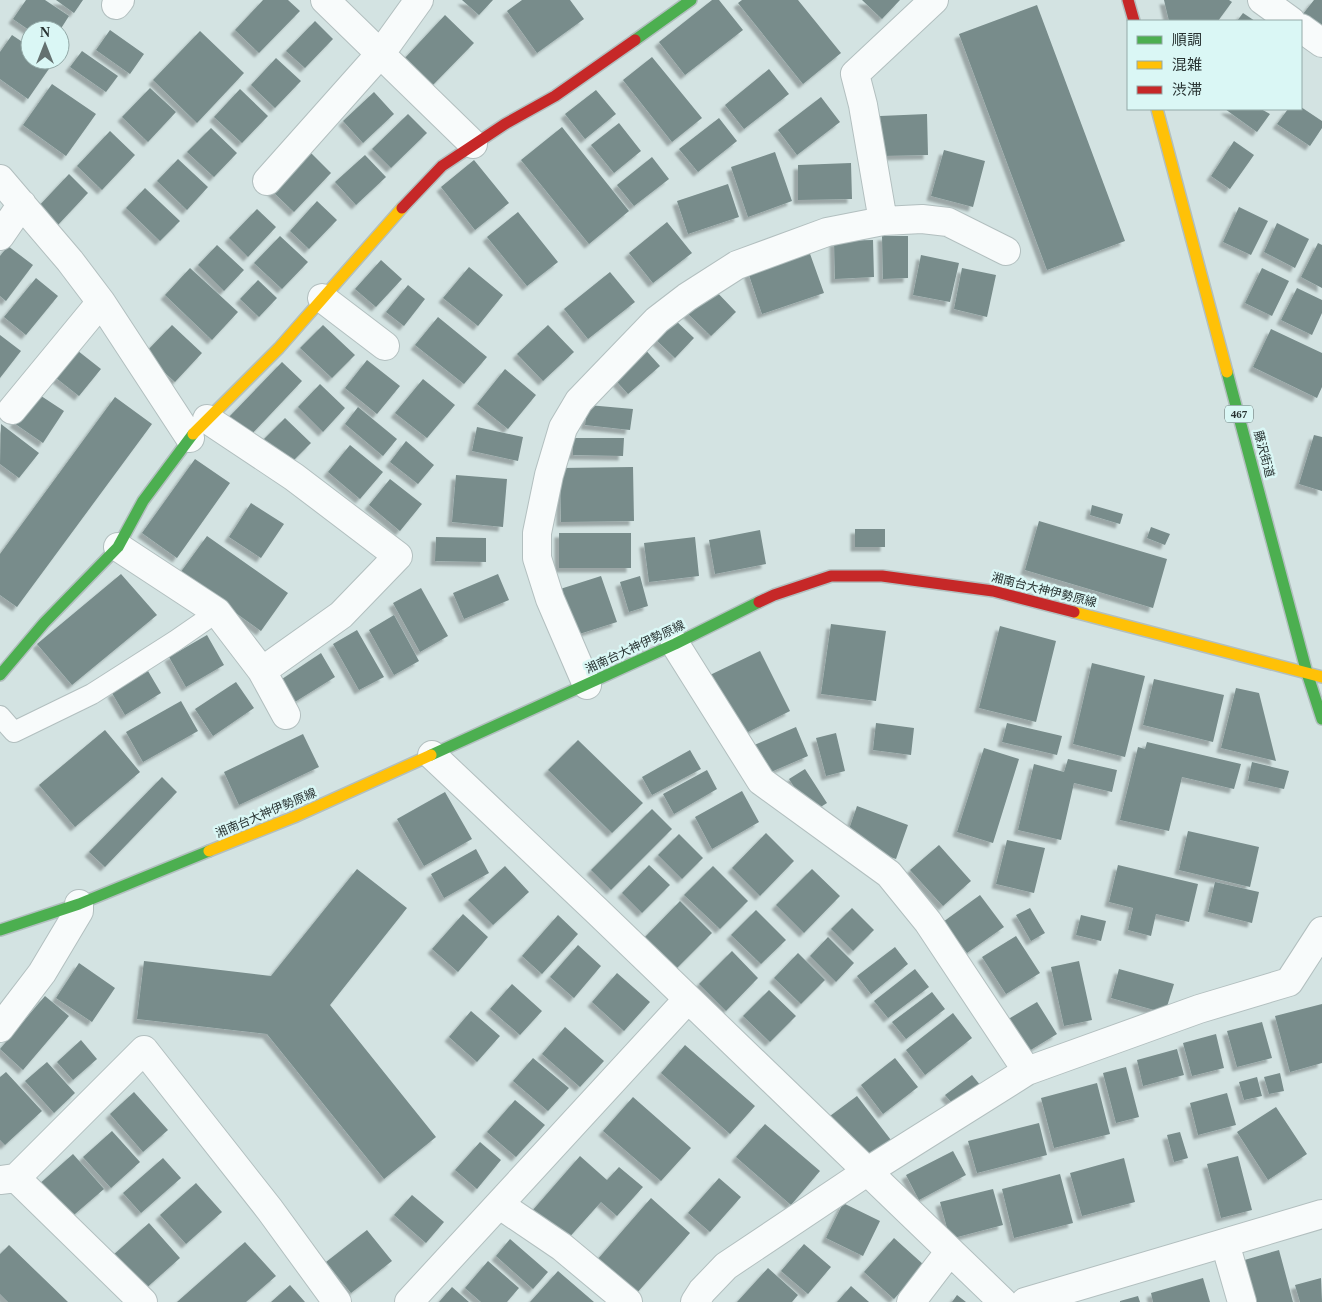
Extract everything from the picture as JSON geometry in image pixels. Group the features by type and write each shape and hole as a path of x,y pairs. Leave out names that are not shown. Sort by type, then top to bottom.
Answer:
{"main road":[{"path":"0,675 44,623 118,547 142,501 199,428 279,348 416,192 442,166 473,144 556,96 691,0"},
{"path":"1128,0 1134,20"},
{"name":"藤沢街道","path":"1157,110 1308,673 1322,719"},
{"name":"湘南台大神伊勢原線","path":"0,930 79,904 294,817 587,685 783,591 830,576 882,576 993,591 1322,677"}],"street":[{"path":"325,0 382,53 473,144"},
{"path":"267,181 382,53 420,0"},
{"path":"883,221 863,105 855,74 934,0"},
{"path":"1262,0 1290,20"},
{"path":"1302,29 1322,44"},
{"path":"0,179 101,302 199,428 294,477 398,556 341,616 262,671"},
{"path":"0,236 22,204"},
{"path":"587,685 550,600 537,558 537,533 549,474 563,428 579,401 657,320 687,297 737,265 827,232 883,221 922,218 948,222 1006,251"},
{"path":"322,298 385,346"},
{"path":"12,410 101,302"},
{"path":"118,547 217,612 262,671 286,715"},
{"path":"674,644 761,781 889,874 928,922 1027,1071"},
{"path":"432,755 1003,1302"},
{"path":"0,1028 42,973 78,911 79,904"},
{"path":"695,1302 702,1291 726,1266 868,1172 1027,1071 1199,1009 1288,982 1322,931"},
{"path":"410,1302 688,999"},
{"path":"143,1302 8,1179 144,1050 270,1210 337,1302"},
{"path":"500,1204 562,1248 628,1302"},
{"path":"1025,1302 1322,1214"},
{"path":"1224,1243 1242,1302"},
{"path":"911,1302 950,1251"}],"lane":[{"path":"0,716 14,732 92,694 176,641 217,612"}],"building":[{"path":"26,0 45,0 69,16 66,20 20,20 20,24 13,19"},
{"path":"56,0 83,0 74,13"},
{"path":"263,0 288,0 300,11 259,53 235,30"},
{"path":"462,0 493,0 479,15"},
{"path":"522,0 570,0 584,19 537,53 507,11"},
{"path":"712,0 719,0 743,30 685,75 659,42"},
{"path":"742,0 798,0 841,53 803,84 738,3"},
{"path":"862,0 900,0 882,19"},
{"path":"1164,0 1229,0 1232,2 1219,20 1169,20"},
{"path":"1314,0 1322,0 1322,27 1303,14"},
{"path":"1037,5 1125,241 1047,270 959,34"},
{"path":"1243,13 1254,20 1238,20"},
{"path":"445,15 474,43 432,86 404,59"},
{"path":"315,21 333,39 305,68 286,51"},
{"path":"110,30 144,54 130,74 96,50"},
{"path":"200,31 244,73 197,123 153,80"},
{"path":"12,35 20,40 20,70 48,70 28,99 0,79 0,52"},
{"path":"82,51 118,76 106,92 70,67"},
{"path":"652,57 702,118 672,142 623,80"},
{"path":"276,58 301,81 275,108 251,85"},
{"path":"769,69 789,94 744,129 725,105"},
{"path":"52,84 96,114 66,156 23,125"},
{"path":"150,88 176,112 148,142 122,117"},
{"path":"240,89 268,116 242,143 214,117"},
{"path":"596,90 616,114 585,139 565,114"},
{"path":"374,92 394,114 363,143 343,121"},
{"path":"821,97 840,122 797,155 778,130"},
{"path":"1302,108 1322,121 1322,128 1310,146 1277,124 1287,110 1302,110"},
{"path":"1226,110 1263,110 1270,114 1257,132"},
{"path":"408,114 427,133 391,168 372,149"},
{"path":"927,114 928,155 881,156 880,116"},
{"path":"719,118 737,141 698,172 679,149"},
{"path":"619,123 641,151 614,173 591,145"},
{"path":"562,127 629,211 589,244 521,160"},
{"path":"211,128 237,153 214,177 187,152"},
{"path":"110,131 135,155 102,190 77,166"},
{"path":"1234,141 1254,155 1230,189 1211,176"},
{"path":"944,150 985,161 973,207 931,196"},
{"path":"309,151 331,173 294,212 271,190"},
{"path":"775,152 792,201 748,217 731,167"},
{"path":"365,155 386,177 356,205 335,182"},
{"path":"652,157 669,179 634,206 617,185"},
{"path":"178,159 208,187 187,210 157,181"},
{"path":"474,160 509,203 475,230 441,187"},
{"path":"851,163 852,199 798,200 798,165"},
{"path":"69,174 88,193 57,226 37,208"},
{"path":"728,184 739,217 688,234 677,201"},
{"path":"145,188 180,221 160,241 126,208"},
{"path":"317,201 337,220 309,249 290,231"},
{"path":"1239,207 1268,221 1251,255 1223,242"},
{"path":"257,209 276,227 248,257 229,238"},
{"path":"518,212 558,262 527,286 487,237"},
{"path":"667,222 692,253 653,283 629,253"},
{"path":"1277,223 1309,239 1295,268 1264,252"},
{"path":"280,236 308,262 282,289 254,263"},
{"path":"882,236 908,236 908,278 883,279"},
{"path":"873,240 874,277 835,279 834,241"},
{"path":"1318,243 1322,245 1322,288 1301,277"},
{"path":"217,245 244,270 224,291 198,265"},
{"path":"8,246 33,265 6,301 0,296 0,256"},
{"path":"809,251 824,293 762,314 748,272"},
{"path":"921,255 959,263 950,302 913,295"},
{"path":"381,260 402,279 376,307 355,289"},
{"path":"469,267 503,295 478,326 443,298"},
{"path":"190,268 238,312 212,340 165,295"},
{"path":"962,268 996,275 987,317 954,309"},
{"path":"1262,268 1289,281 1272,316 1245,303"},
{"path":"610,272 635,302 588,339 564,309"},
{"path":"36,278 58,296 26,335 4,317"},
{"path":"258,280 277,298 259,317 240,299"},
{"path":"408,285 425,299 404,326 386,312"},
{"path":"712,287 736,312 711,336 686,312"},
{"path":"1297,288 1322,300 1322,313 1312,335 1281,320"},
{"path":"438,317 487,357 464,384 415,345"},
{"path":"672,317 694,338 675,358 653,337"},
{"path":"172,325 202,353 175,382 144,354"},
{"path":"323,325 355,355 332,378 300,348"},
{"path":"548,325 574,352 543,381 517,354"},
{"path":"1271,329 1322,353 1322,387 1317,398 1253,367"},
{"path":"0,335 21,351 0,378"},
{"path":"642,346 660,366 628,394 610,374"},
{"path":"73,347 101,369 79,396 51,374"},
{"path":"367,360 400,386 377,414 345,388"},
{"path":"282,362 302,381 249,437 229,417"},
{"path":"505,369 536,395 508,429 477,404"},
{"path":"423,379 455,405 427,438 395,413"},
{"path":"320,384 345,408 323,432 298,407"},
{"path":"35,392 64,411 43,443 14,423"},
{"path":"115,397 152,424 17,607 0,595 0,554"},
{"path":"588,405 633,409 630,430 585,425"},
{"path":"358,407 397,439 383,456 345,424"},
{"path":"285,418 311,443 288,466 262,441"},
{"path":"1,424 39,453 19,478 0,464"},
{"path":"477,427 523,437 518,461 472,451"},
{"path":"1314,435 1322,437 1322,491 1299,484"},
{"path":"573,438 624,438 623,456 573,455"},
{"path":"406,441 434,465 418,484 390,462"},
{"path":"350,445 383,472 360,499 328,472"},
{"path":"195,459 230,483 177,558 142,533"},
{"path":"633,467 634,521 561,522 560,468"},
{"path":"456,475 507,479 503,527 452,522"},
{"path":"390,479 422,504 400,531 369,505"},
{"path":"251,503 284,524 261,558 229,537"},
{"path":"1092,505 1123,514 1120,524 1090,515"},
{"path":"1039,521 1167,559 1153,608 1025,570"},
{"path":"1151,527 1170,534 1165,545 1147,538"},
{"path":"855,529 885,529 885,547 855,547"},
{"path":"760,530 766,564 715,574 709,540"},
{"path":"559,533 631,533 631,568 559,568"},
{"path":"207,536 288,593 261,631 180,573"},
{"path":"436,537 486,538 486,562 435,561"},
{"path":"695,537 699,576 649,582 644,543"},
{"path":"121,574 157,615 72,685 37,644"},
{"path":"498,574 509,600 464,619 453,593"},
{"path":"601,576 617,622 573,636 557,590"},
{"path":"640,576 648,606 629,612 620,582"},
{"path":"421,588 448,636 420,652 393,603"},
{"path":"394,615 419,661 394,675 369,630"},
{"path":"831,624 886,631 876,701 821,694"},
{"path":"1000,626 1056,641 1036,722 979,708"},
{"path":"357,630 384,677 359,690 333,644"},
{"path":"207,635 224,665 186,687 169,657"},
{"path":"760,651 790,711 740,736 710,675"},
{"path":"321,653 335,677 290,705 276,683"},
{"path":"1092,663 1145,676 1125,757 1073,744"},
{"path":"148,671 161,693 125,715 112,693"},
{"path":"1154,679 1224,695 1213,742 1143,725"},
{"path":"236,682 254,708 213,736 195,709"},
{"path":"1236,688 1259,693 1276,761 1221,748"},
{"path":"181,701 198,731 143,762 126,732"},
{"path":"876,723 914,728 911,755 873,750"},
{"path":"1007,723 1062,736 1057,755 1002,742"},
{"path":"796,727 808,756 764,775 752,746"},
{"path":"105,730 140,772 75,827 39,785"},
{"path":"836,733 845,771 826,776 816,738"},
{"path":"303,734 319,767 239,805 224,772"},
{"path":"578,740 643,803 612,833 548,770"},
{"path":"1147,742 1241,764 1234,789 1182,777 1169,831 1120,820 1138,747 1145,749"},
{"path":"984,748 1019,759 993,843 957,832"},
{"path":"690,750 701,769 652,795 642,777"},
{"path":"1068,759 1117,770 1112,792 1074,783 1061,840 1018,830 1034,764 1064,772"},
{"path":"1252,762 1289,771 1284,789 1248,781"},
{"path":"805,769 827,803 811,813 789,779"},
{"path":"707,770 717,789 674,814 663,794"},
{"path":"162,777 177,792 105,867 89,852"},
{"path":"742,791 759,822 712,849 695,817"},
{"path":"445,792 472,839 424,866 397,819"},
{"path":"857,806 908,825 896,859 845,841"},
{"path":"652,809 672,829 611,890 591,870"},
{"path":"1188,831 1259,847 1250,887 1179,870"},
{"path":"766,833 794,861 760,896 732,868"},
{"path":"679,834 703,858 682,879 658,855"},
{"path":"1007,840 1045,848 1034,893 996,884"},
{"path":"939,845 971,881 943,906 910,870"},
{"path":"476,849 489,873 444,898 431,874"},
{"path":"649,865 670,885 642,913 622,893"},
{"path":"1118,865 1198,884 1189,922 1156,914 1151,936 1128,930 1133,908 1109,902"},
{"path":"505,866 529,892 493,925 468,900"},
{"path":"713,866 748,901 720,929 684,895"},
{"path":"357,869 407,908 330,1005 436,1137 384,1179 267,1034 137,1019 144,961 271,976"},
{"path":"812,869 840,896 804,933 776,905"},
{"path":"1215,882 1259,892 1252,923 1208,912"},
{"path":"980,895 1004,927 967,953 943,922"},
{"path":"680,901 712,933 676,969 644,938"},
{"path":"852,908 874,930 853,951 831,929"},
{"path":"1030,908 1045,933 1031,941 1016,915"},
{"path":"756,910 786,940 761,964 731,935"},
{"path":"463,914 488,937 458,972 432,949"},
{"path":"558,915 578,934 542,974 522,956"},
{"path":"1081,915 1106,921 1101,941 1076,935"},
{"path":"1016,936 1040,973 1006,994 982,957"},
{"path":"828,937 854,963 836,982 810,956"},
{"path":"578,945 601,966 574,998 550,977"},
{"path":"895,947 908,964 871,994 857,976"},
{"path":"732,951 758,978 726,1011 699,984"},
{"path":"798,953 825,980 801,1004 774,978"},
{"path":"1079,961 1092,1020 1064,1026 1051,967"},
{"path":"79,963 115,988 92,1022 56,998"},
{"path":"915,969 929,987 888,1018 874,1001"},
{"path":"1119,969 1174,984 1165,1013 1111,998"},
{"path":"617,973 650,1002 624,1031 592,1002"},
{"path":"512,984 542,1011 520,1035 490,1009"},
{"path":"769,990 796,1016 770,1042 743,1016"},
{"path":"932,992 945,1009 906,1039 892,1022"},
{"path":"45,996 69,1016 23,1070 0,1049"},
{"path":"1037,1002 1057,1034 1024,1054 1005,1021"},
{"path":"1322,1004 1322,1063 1290,1072 1275,1016"},
{"path":"471,1011 500,1036 477,1062 449,1037"},
{"path":"953,1013 972,1038 925,1075 906,1050"},
{"path":"1262,1022 1272,1058 1237,1067 1227,1031"},
{"path":"565,1027 604,1061 580,1087 542,1054"},
{"path":"1216,1034 1224,1068 1192,1076 1183,1043"},
{"path":"81,1040 97,1059 73,1080 57,1062"},
{"path":"685,1045 755,1106 730,1134 661,1073"},
{"path":"1177,1049 1184,1075 1143,1086 1137,1060"},
{"path":"533,1058 569,1088 548,1111 513,1081"},
{"path":"895,1058 918,1087 883,1114 861,1085"},
{"path":"47,1062 75,1093 54,1113 25,1081"},
{"path":"1126,1067 1139,1117 1116,1123 1103,1073"},
{"path":"6,1072 42,1111 5,1145 0,1140 0,1077"},
{"path":"1280,1073 1284,1091 1269,1094 1264,1077"},
{"path":"972,1075 985,1091 959,1111 945,1095"},
{"path":"1257,1077 1262,1096 1244,1100 1239,1082"},
{"path":"1097,1083 1110,1134 1054,1148 1041,1098"},
{"path":"134,1092 168,1130 143,1152 110,1114"},
{"path":"1227,1093 1236,1125 1198,1135 1190,1103"},
{"path":"857,1096 891,1140 865,1160 830,1116"},
{"path":"633,1097 691,1148 661,1181 603,1131"},
{"path":"515,1100 545,1125 516,1157 487,1132"},
{"path":"1276,1107 1307,1154 1268,1180 1237,1132"},
{"path":"1039,1123 1047,1155 977,1173 968,1141"},
{"path":"765,1124 820,1171 791,1205 736,1157"},
{"path":"112,1131 140,1162 111,1188 83,1157"},
{"path":"1180,1132 1188,1158 1174,1162 1167,1135"},
{"path":"480,1142 501,1160 477,1189 455,1170"},
{"path":"953,1151 966,1175 919,1200 906,1175"},
{"path":"73,1154 104,1189 68,1220 37,1186"},
{"path":"580,1156 607,1180 619,1167 643,1187 617,1216 601,1202 566,1241 532,1211"},
{"path":"1238,1156 1252,1210 1221,1218 1207,1164"},
{"path":"163,1158 181,1178 141,1213 123,1193"},
{"path":"1124,1158 1135,1202 1082,1216 1070,1173"},
{"path":"1060,1174 1073,1223 1014,1238 1002,1189"},
{"path":"719,1178 741,1197 710,1232 688,1213"},
{"path":"196,1183 222,1212 186,1244 160,1215"},
{"path":"993,1189 1003,1225 950,1239 940,1202"},
{"path":"412,1195 444,1222 426,1243 394,1215"},
{"path":"651,1198 690,1233 636,1294 597,1260"},
{"path":"843,1203 880,1221 863,1256 826,1238"},
{"path":"149,1223 180,1258 143,1291 112,1256"},
{"path":"367,1230 392,1261 351,1293 326,1262"},
{"path":"894,1238 924,1265 894,1299 864,1272"},
{"path":"510,1239 548,1272 533,1289 496,1256"},
{"path":"245,1242 276,1276 246,1302 177,1302"},
{"path":"804,1244 831,1267 808,1294 781,1271"},
{"path":"9,1245 68,1302 8,1302 0,1294 0,1254"},
{"path":"1279,1250 1293,1302 1253,1302 1241,1261"},
{"path":"488,1261 519,1288 507,1302 481,1302 465,1288"},
{"path":"768,1268 798,1295 792,1302 737,1302"},
{"path":"558,1271 594,1302 530,1302"},
{"path":"1203,1278 1210,1302 1153,1302 1151,1293"},
{"path":"1321,1278 1322,1302 1300,1302 1295,1285"},
{"path":"290,1285 305,1302 271,1302"},
{"path":"851,1286 869,1302 837,1302"},
{"path":"452,1287 469,1302 439,1302"},
{"path":"957,1295 966,1302 952,1302"},
{"path":"1138,1296 1140,1302 1120,1302 1120,1301"}],"traffic: fast":[{"path":"635,40 691,0"},
{"path":"1227,372 1307,673 1322,719"},
{"path":"0,675 44,623 118,547 143,501 193,434"},
{"path":"431,755 675,644 759,602"},
{"path":"0,930 79,904 209,851"}],"traffic: slow":[{"path":"1157,110 1227,372"},
{"path":"193,434 279,348 402,208"},
{"path":"1074,612 1322,677"},
{"path":"209,851 294,817 431,755"}],"traffic: jam":[{"path":"1128,0 1134,20"},
{"path":"402,208 442,166 505,124 555,96 635,40"},
{"path":"759,602 831,576 882,576 993,591 1074,612"}]}
